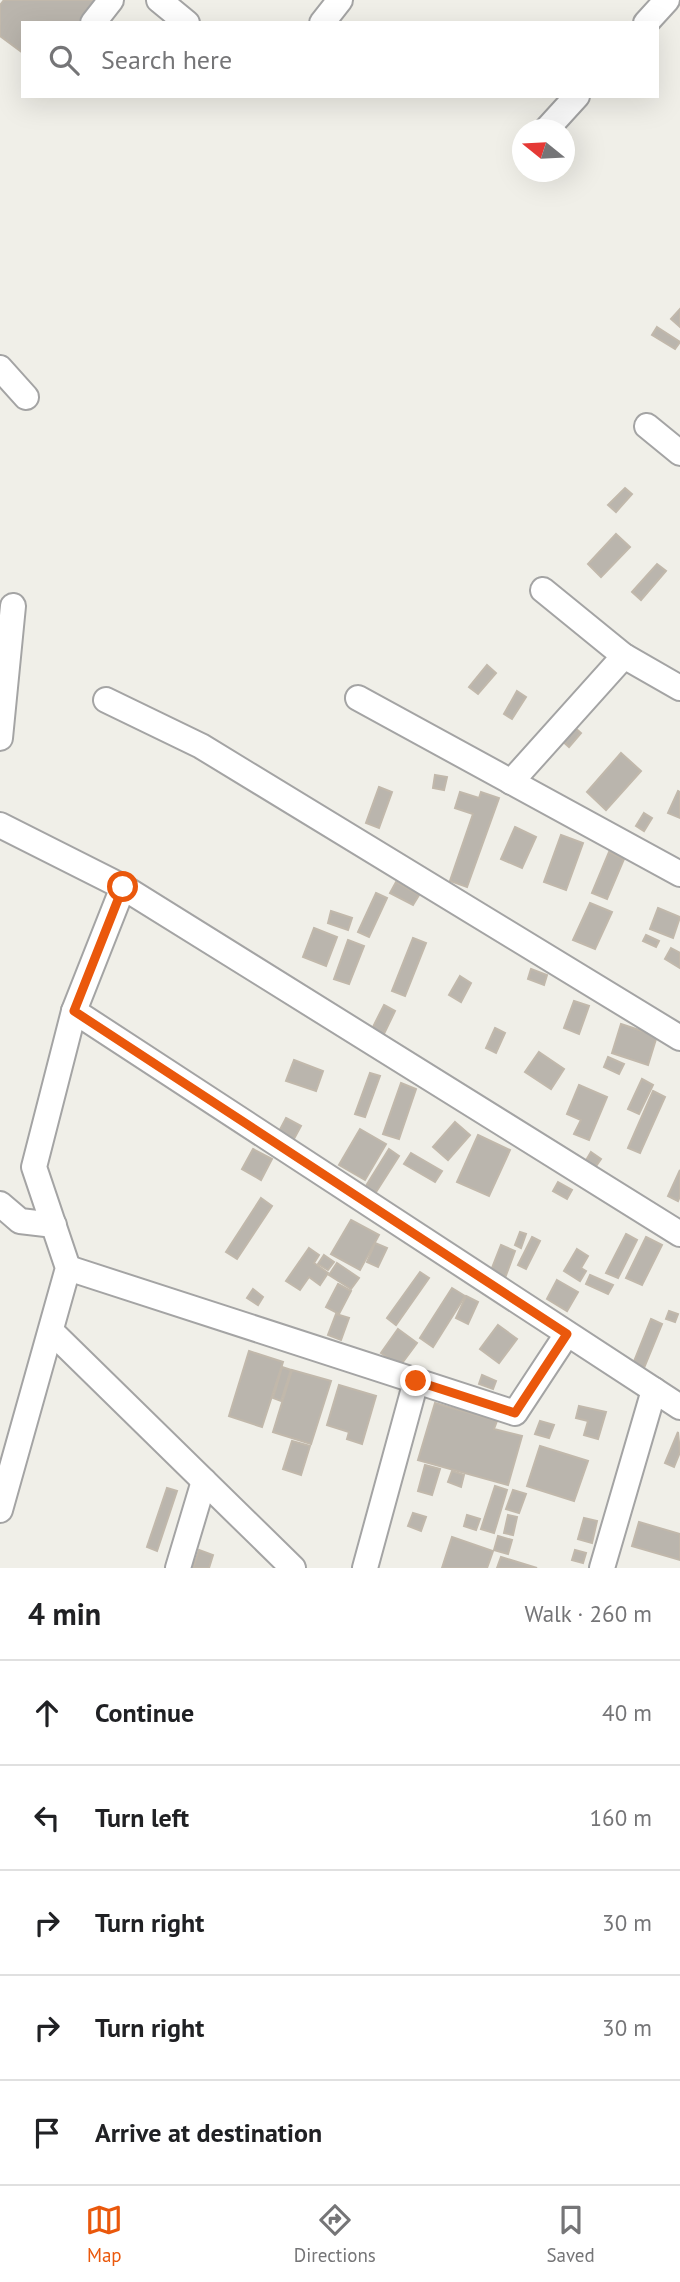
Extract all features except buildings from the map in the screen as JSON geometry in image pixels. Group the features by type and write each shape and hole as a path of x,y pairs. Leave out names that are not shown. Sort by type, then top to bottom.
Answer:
{"street":[{"path":"95,21 111,0"},
{"path":"159,0 185,21"},
{"path":"324,21 340,0"},
{"path":"648,21 667,0"},
{"path":"556,119 575,98"},
{"path":"0,368 26,397"},
{"path":"647,426 680,453"},
{"path":"543,590 624,656 680,688"},
{"path":"0,738 13,606"},
{"path":"511,782 624,656"},
{"path":"358,698 680,874"},
{"path":"107,700 201,747 680,1038"},
{"path":"0,825 123,887 680,1234"},
{"path":"0,1510 68,1268 34,1167 74,1011 123,887"},
{"path":"74,1011 680,1407"},
{"path":"0,1204 20,1222 54,1225"},
{"path":"68,1268 515,1413 567,1334"},
{"path":"51,1331 293,1568"},
{"path":"365,1568 416,1381"},
{"path":"602,1568 654,1390"},
{"path":"178,1568 204,1481"}],"route":[{"path":"123,887 74,1011 567,1334 515,1413 416,1381"}]}
